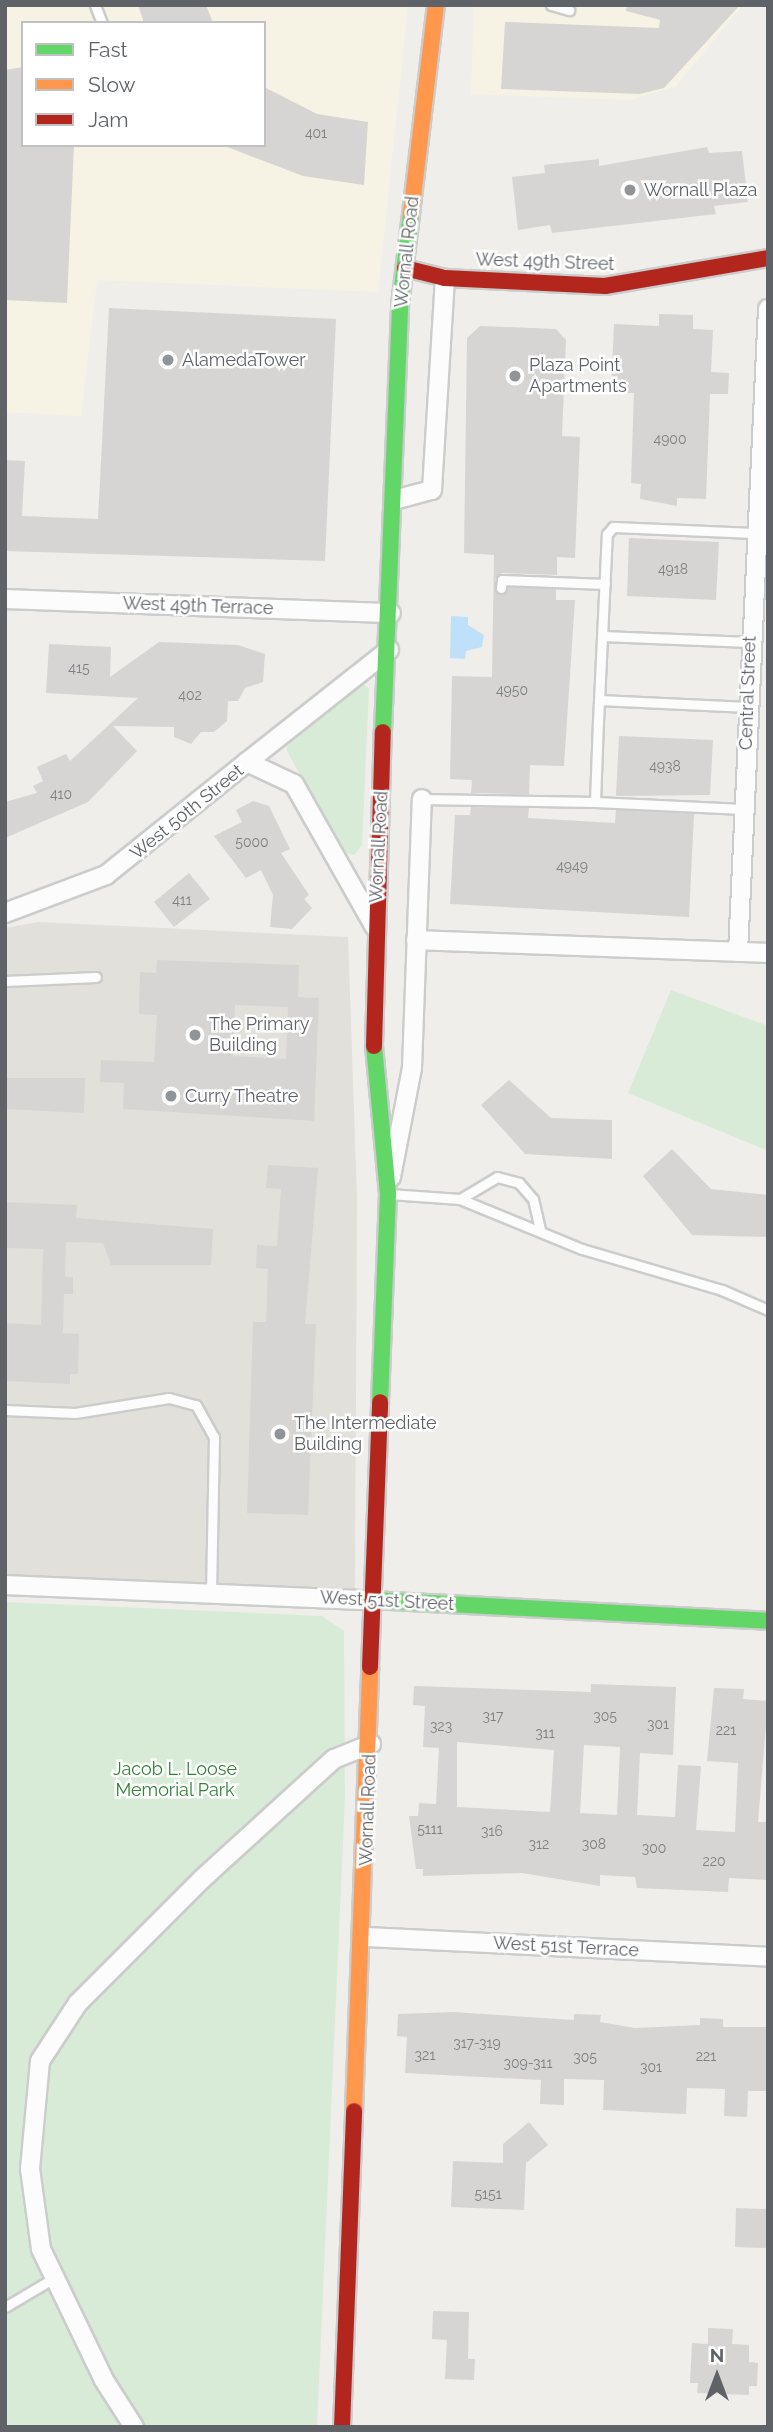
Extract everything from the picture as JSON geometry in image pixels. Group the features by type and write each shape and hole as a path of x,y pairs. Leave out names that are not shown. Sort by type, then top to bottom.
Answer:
{"main road":[{"name":"Wornall Road","path":"342,2427 365,1937 371,1744 370,1600 388,1194 373,1087 375,927 405,268 436,5"},
{"name":"West 49th Street","path":"405,268 445,278 606,286 768,258"},
{"name":"West 51st Street","path":"370,1600 768,1621"}],"street":[{"path":"394,500 432,489 445,278"},
{"name":"Central Street","path":"738,952 750,642 759,526 768,309"},
{"name":"West 49th Terrace","path":"5,600 391,612"},
{"path":"247,762 389,650"},
{"name":"West 50th Street","path":"5,913 106,876 247,762 294,784 375,927"},
{"name":"Wornall Road","path":"388,1194 412,1068 422,799"},
{"path":"415,940 768,953"},
{"name":"West 51st Street","path":"5,1585 370,1600"},
{"path":"134,2427 54,2278 35,2222 30,2168 33,2094 46,2047 78,2003 212,1870 334,1759 371,1744"},
{"name":"West 51st Terrace","path":"365,1937 768,1957"}],"lane":[{"path":"551,5 569,10"},
{"path":"595,802 605,584 613,527 759,526"},
{"path":"501,588 502,580 605,584"},
{"path":"602,636 750,642"},
{"path":"599,700 748,707"},
{"path":"422,799 595,802 743,809"},
{"path":"5,981 96,977"},
{"path":"460,1199 497,1177 519,1183 533,1199 540,1230"},
{"path":"388,1194 460,1199 768,1310"},
{"path":"5,1409 75,1413 169,1398 196,1405 215,1437 211,1593"},
{"path":"5,2307 54,2278"}],"shaded area":[{"path":"5,5 408,5 378,292 97,280 81,416 5,412"},
{"path":"474,5 743,5 676,86 630,100 471,94"},
{"path":"38,922 348,937 357,1198 355,1589 5,1575 5,928"}],"green space":[{"path":"363,683 369,689 362,845 354,855 343,852 287,751 288,740"},
{"path":"671,990 768,1026 768,1151 628,1093"},
{"name":"Jacob L. Loose Memorial Park","path":"5,1602 322,1616 344,1631 345,1797 317,2427 5,2427"}],"water":[{"path":"451,616 468,617 468,625 484,635 482,647 466,651 465,659 450,658"}],"building":[{"path":"138,5 206,5 212,21 143,21"},
{"path":"627,5 740,5 664,88 640,94 501,89 505,22 659,28 660,20 626,11"},
{"path":"21,67 21,147 74,147 67,303 5,300 5,70"},
{"path":"266,88 317,114 368,122 364,185 303,176 227,147 266,147"},
{"name":"Wornall Plaza","path":"707,147 709,153 742,151 748,202 714,206 716,214 552,233 550,225 518,230 512,177 545,173 544,165 599,159 599,166"},
{"path":"109,308 336,319 325,561 5,551 5,460 25,461 22,516 98,519"},
{"path":"659,314 693,315 693,329 713,330 711,372 729,373 728,394 710,394 706,499 677,498 677,506 640,499 641,484 631,483 634,393 611,393 614,324 659,326"},
{"path":"480,326 556,329 566,340 562,436 580,437 575,558 557,557 557,575 502,573 495,579 499,595 508,587 556,589 556,600 575,600 564,766 530,765 529,794 471,793 472,780 450,779 452,676 492,677 494,555 464,553 467,338"},
{"path":"629,538 719,542 716,600 627,596"},
{"path":"159,642 238,645 265,654 263,682 245,688 238,701 228,701 227,721 214,732 201,732 191,744 174,737 174,727 113,726 137,751 88,802 5,838 5,802 37,793 33,786 43,781 37,767 66,754 70,761 138,698 46,693 49,644 111,647 110,677"},
{"path":"619,736 713,740 710,795 616,796"},
{"path":"253,801 269,806 290,849 281,853 309,895 304,899 312,908 292,929 270,927 273,895 261,870 246,878 214,836 242,822 236,810"},
{"path":"471,807 529,808 528,818 615,823 616,810 694,814 689,917 450,904 455,815 470,815"},
{"path":"189,873 210,899 174,927 154,902"},
{"name":"The Primary Building","path":"157,960 299,965 298,997 319,998 314,1121 123,1109 124,1083 100,1082 101,1060 154,1062 157,1015 139,1014 140,972 156,973","holes":["235,1005 288,1007 286,1059 233,1056"]},
{"path":"5,1078 85,1078 84,1113 5,1109"},
{"path":"509,1080 551,1118 612,1120 612,1159 525,1154 481,1105"},
{"path":"672,1149 711,1189 768,1195 768,1237 692,1235 643,1176"},
{"name":"The Intermediate Building","path":"268,1165 318,1168 305,1324 316,1324 308,1515 247,1513 253,1322 266,1322 268,1269 256,1268 257,1245 277,1246 281,1189 266,1188"},
{"path":"5,1202 77,1205 76,1218 213,1229 211,1265 111,1265 103,1243 66,1242 65,1277 73,1277 73,1294 64,1294 63,1333 79,1334 78,1374 70,1374 70,1384 5,1381 5,1323 41,1325 43,1249 5,1248"},
{"path":"591,1684 676,1687 673,1755 640,1753 637,1815 675,1817 678,1765 701,1766 696,1830 735,1832 738,1763 707,1761 714,1688 744,1689 743,1699 768,1701 758,1822 768,1822 768,1880 729,1878 728,1892 637,1888 635,1877 600,1875 600,1886 522,1873 423,1876 423,1869 416,1869 409,1816 418,1816 419,1803 436,1804 439,1748 423,1747 425,1706 413,1705 414,1686 591,1692","holes":["457,1742 554,1750 550,1812 457,1807","584,1745 620,1747 617,1815 580,1813"]},
{"path":"453,2012 574,2020 574,2014 601,2015 600,2022 635,2028 700,2025 700,2018 723,2019 723,2027 768,2027 768,2091 748,2091 747,2117 724,2116 725,2089 687,2088 686,2114 663,2113 603,2110 604,2080 564,2079 564,2105 540,2104 541,2080 405,2073 407,2037 397,2036 398,2014"},
{"path":"529,2122 548,2145 526,2163 524,2210 451,2207 453,2161 503,2163 503,2144"},
{"path":"736,2208 768,2209 768,2248 735,2247"},
{"path":"433,2311 469,2312 468,2359 475,2359 474,2380 445,2379 447,2340 432,2339"},
{"path":"708,2328 733,2329 732,2344 749,2345 749,2362 758,2363 757,2386 749,2386 749,2395 697,2393 698,2383 690,2383 692,2343 708,2344"}],"traffic: fast":[{"path":"383,732 400,305 411,214"},
{"path":"374,1046 388,1194 380,1402"},
{"path":"370,1600 768,1621"}],"traffic: slow":[{"path":"411,214 436,5"},
{"path":"354,2111 370,1667"}],"traffic: jam":[{"path":"405,268 445,278 605,286 768,258"},
{"path":"374,1046 383,732"},
{"path":"370,1667 380,1402"},
{"path":"342,2427 354,2111"}],"place":[{"name":"Wornall Plaza","path":"630,190"},
{"name":"AlamedaTower","path":"168,360"},
{"name":"Plaza Point Apartments","path":"515,376"},
{"name":"The Primary Building","path":"195,1035"},
{"name":"Curry Theatre","path":"171,1096"},
{"name":"The Intermediate Building","path":"280,1434"}]}
